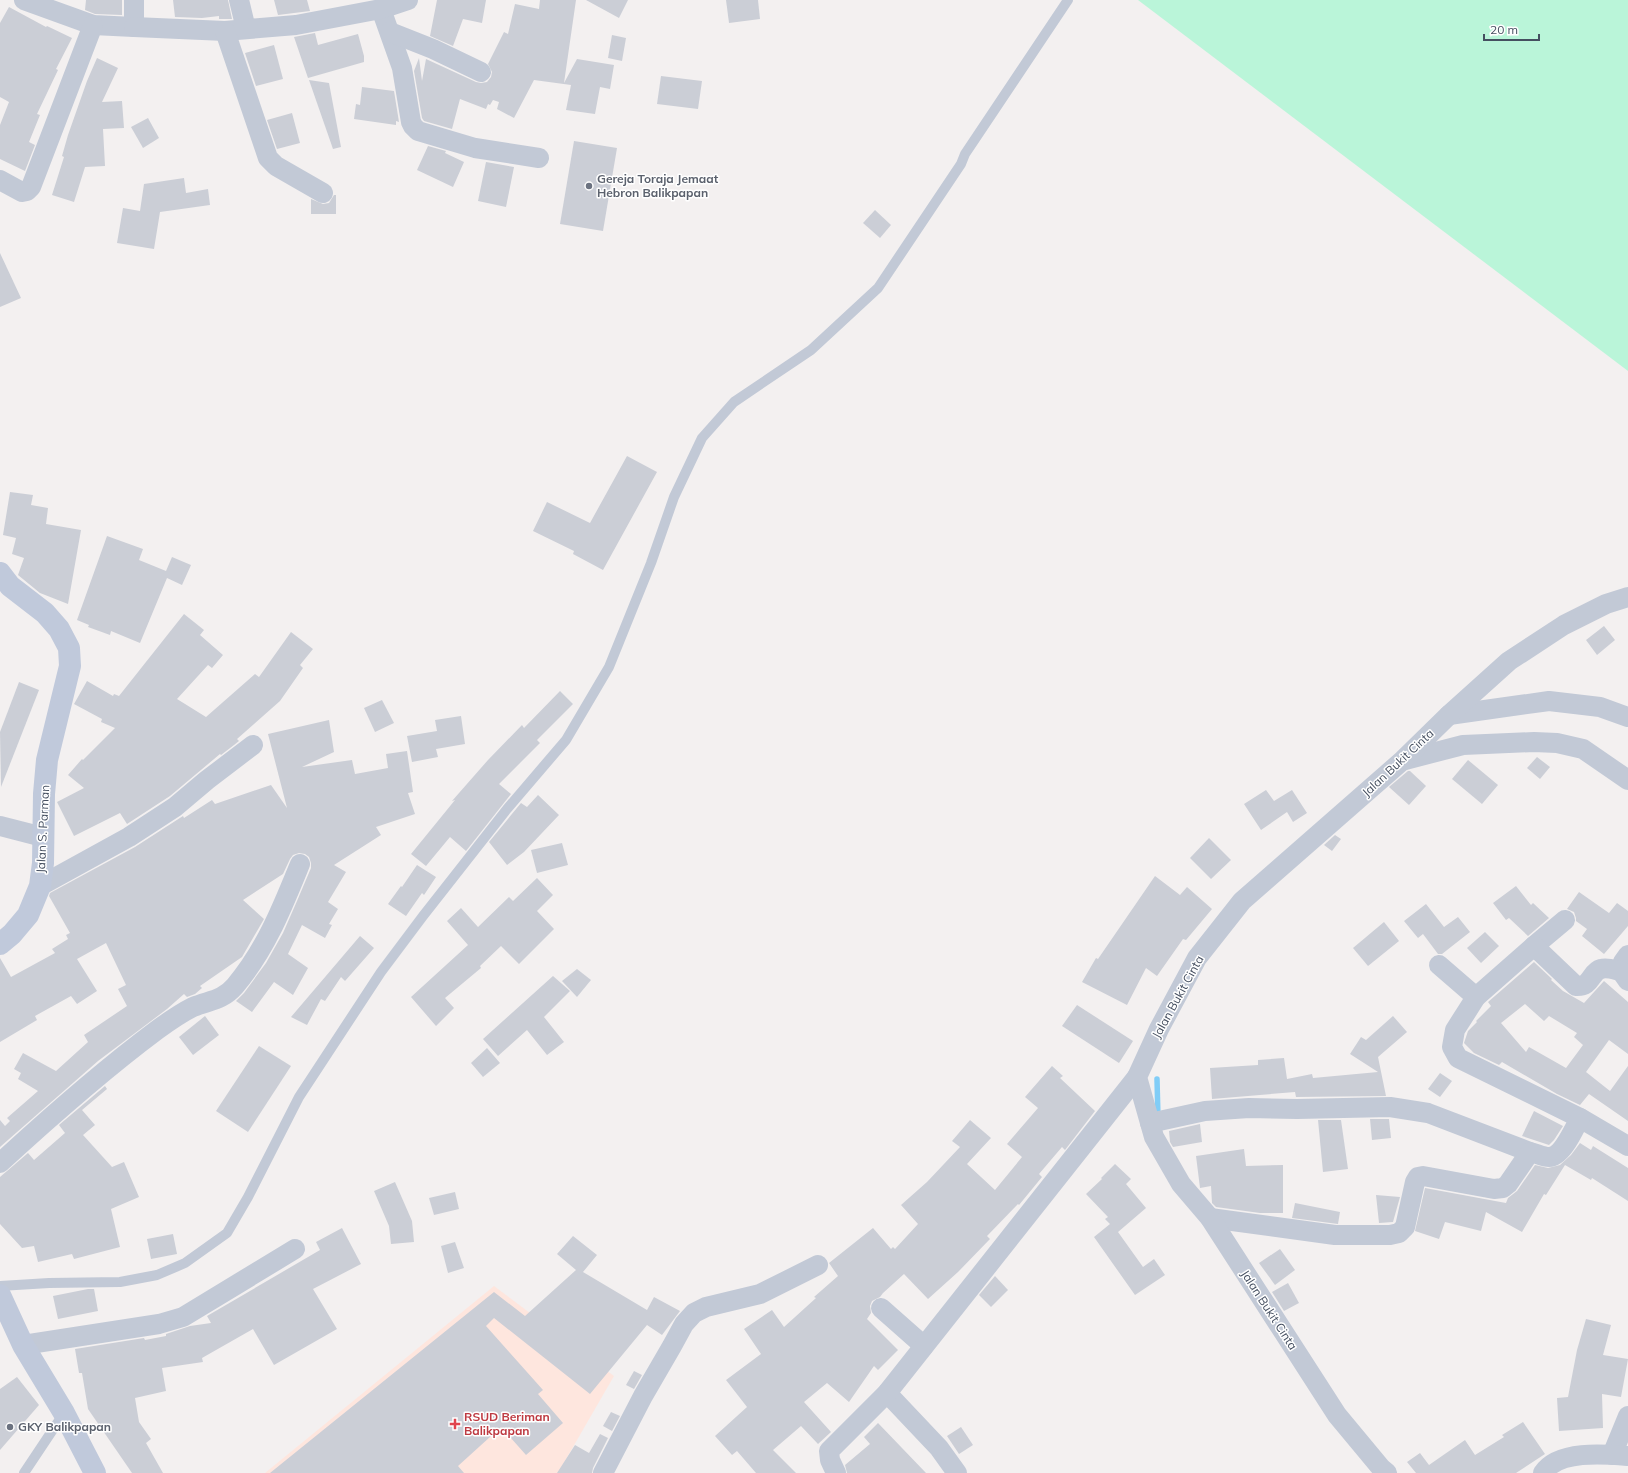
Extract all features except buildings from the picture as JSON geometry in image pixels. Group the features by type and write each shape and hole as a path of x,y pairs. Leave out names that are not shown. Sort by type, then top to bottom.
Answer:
{"main road":[{"name":"Jalan S. Parman","path":"0,573 10,586 45,613 59,629 69,648 70,666 47,760 40,886 28,915 12,934 0,944"},
{"name":"Jalan S. Parman","path":"0,594 44,631 54,648 56,683 61,700"},
{"path":"0,1295 23,1345 64,1413 96,1473"}],"street":[{"path":"134,0 134,27"},
{"path":"239,0 246,30"},
{"path":"27,1 93,25 225,31 296,25 381,9 408,0"},
{"path":"381,9 402,68 411,122 415,129 475,148 539,158"},
{"path":"0,180 22,192 27,191 31,187 93,25"},
{"path":"225,31 268,158 276,166 323,193"},
{"path":"390,32 432,49 481,72"},
{"name":"Jalan Bukit Cinta","path":"1387,1473 1381,1468 1337,1415 1210,1218 1182,1184 1154,1137 1137,1077 1159,1029 1197,958 1242,901 1403,760 1449,715 1509,661 1558,629 1606,604 1628,598"},
{"path":"1449,715 1550,701 1600,707 1628,717"},
{"path":"1403,760 1463,745 1534,742 1557,743 1583,748 1628,780"},
{"path":"40,886 129,837 175,807 207,780 253,745"},
{"path":"0,826 43,837"},
{"path":"0,1163 57,1110 158,1029 193,1008 224,997 260,952 277,922 300,864"},
{"path":"1565,920 1476,996 1455,1030 1452,1047 1458,1058 1580,1118 1628,1146"},
{"path":"1534,946 1576,986 1587,984 1601,969 1626,969"},
{"path":"1439,965 1476,996"},
{"path":"836,1473 830,1460 829,1451 887,1393 1137,1077"},
{"path":"1150,1123 1205,1111 1250,1108 1390,1108 1428,1113 1530,1152 1548,1157 1554,1156 1560,1152 1580,1118"},
{"path":"1210,1218 1336,1235 1390,1235 1399,1233 1405,1227 1415,1182 1418,1177 1422,1176 1494,1189 1503,1188 1508,1184 1530,1152"},
{"path":"23,1345 159,1324 183,1317 295,1250"},
{"path":"603,1473 643,1396 684,1324 694,1313 706,1307 760,1294 818,1265"},
{"path":"881,1308 924,1346"},
{"path":"887,1393 939,1448 957,1473"},
{"path":"1543,1473 1546,1468 1559,1459 1574,1456 1620,1456 1628,1416"}],"lane":[{"path":"0,1286 49,1283 120,1282 157,1275 185,1263 227,1233 248,1197 299,1097 381,972 507,808 566,740 608,667 651,563 674,497 702,438 734,402 811,350 878,288 1068,0"},
{"path":"24,1473 64,1413"}],"shaded area":[{"name":"RSUD Beriman Balikpapan","path":"494,1286 614,1376 558,1473 265,1473"}],"green space":[{"path":"1138,0 1628,0 1628,371"}],"waterway":[{"path":"1157,1079 1158,1118"}],"place":[{"name":"Gereja Toraja Jemaat Hebron Balikpapan","path":"589,186"},
{"name":"RSUD Beriman Balikpapan","path":"455,1424"},
{"name":"GKY Balikpapan","path":"10,1427"}]}
